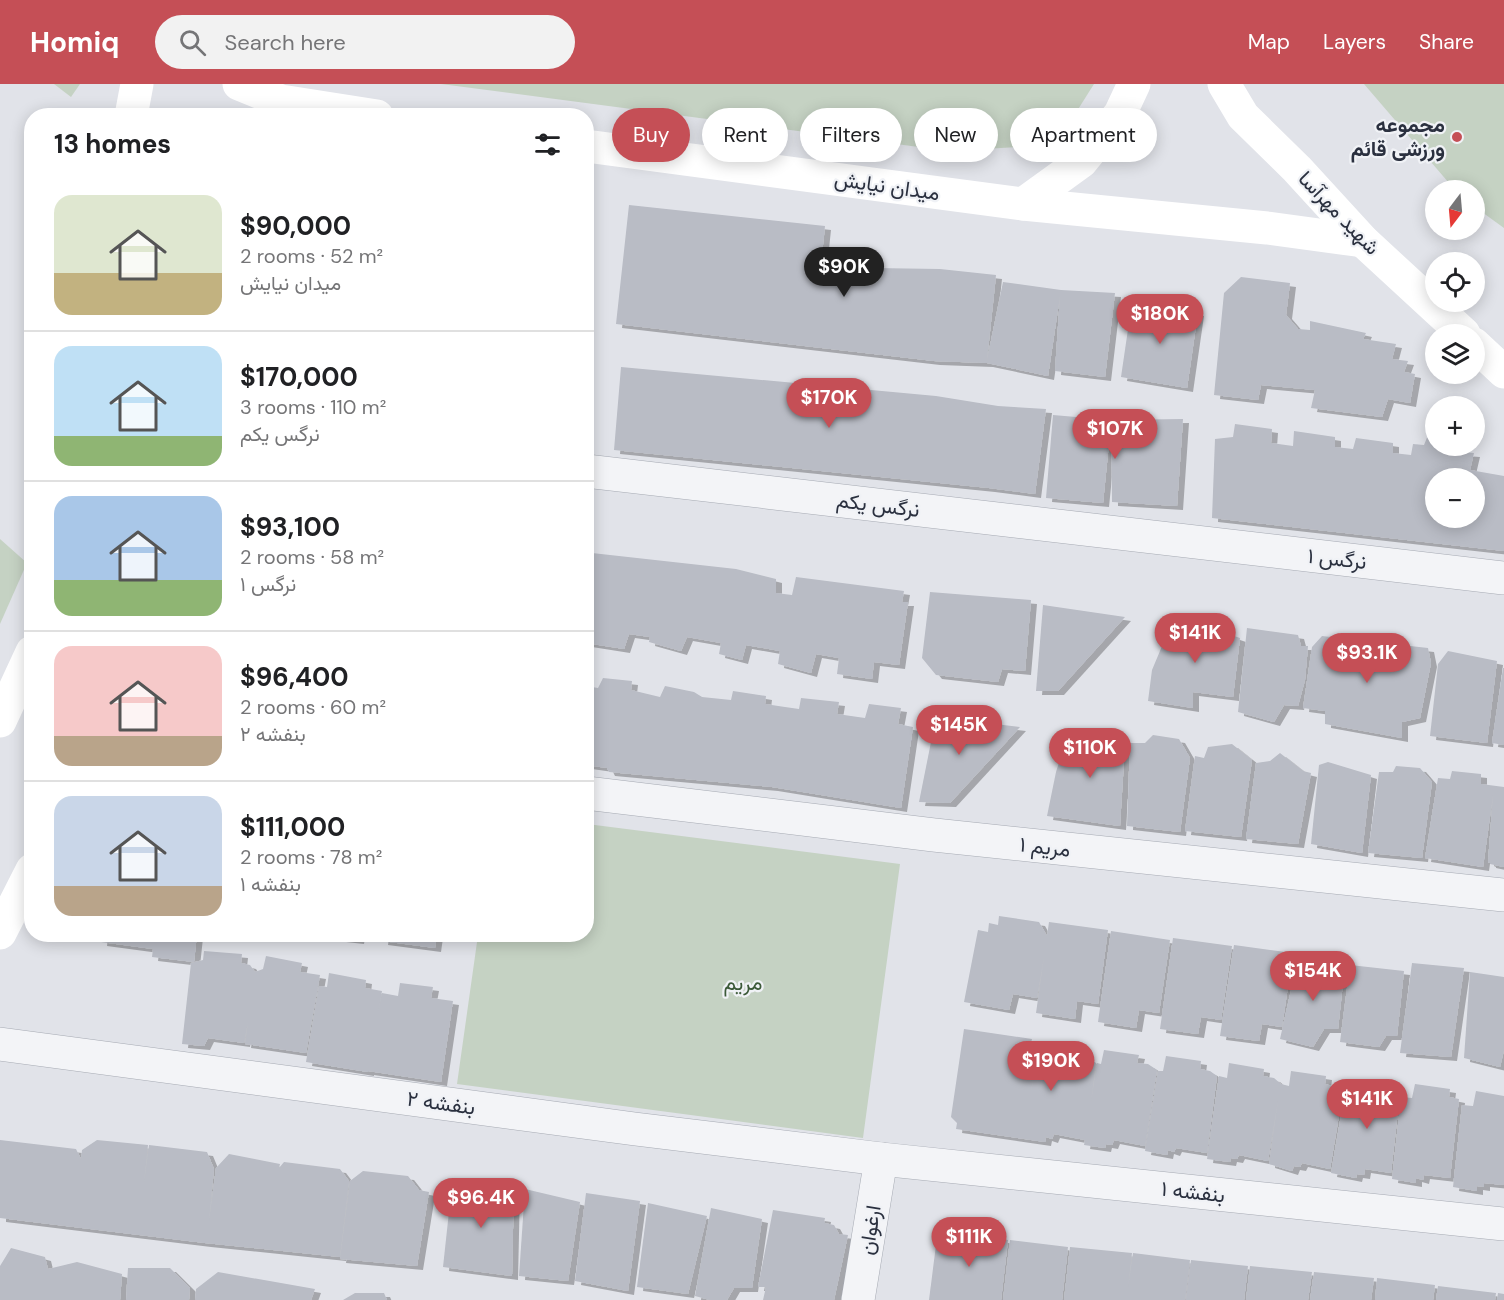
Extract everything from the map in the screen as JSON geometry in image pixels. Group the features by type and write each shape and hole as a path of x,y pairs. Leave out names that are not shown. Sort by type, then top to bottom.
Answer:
{"main road":[{"path":"132,108 137,84"},
{"path":"239,84 281,101 325,108"},
{"path":"1023,204 1081,162 1120,114 1134,84"},
{"name":"شهید مهرآسا","path":"1224,84 1243,116 1297,169 1364,241 1453,324"},
{"name":"میدان نیایش","path":"594,147 1023,204 1267,228 1364,241"},
{"path":"1485,354 1504,372"},
{"path":"0,721 24,669"},
{"path":"0,933 24,886"}],"street":[{"name":"نرگس یکم","path":"594,472 1170,540"},
{"name":"نرگس ۱","path":"1170,540 1504,578"},
{"name":"مریم ۱","path":"594,795 934,835 1504,895"},
{"name":"بنفشه ۲","path":"0,1044 635,1129 881,1159"},
{"name":"بنفشه ۱","path":"881,1159 1504,1224"},
{"name":"ارغوان","path":"858,1300 881,1159"}],"green space":[{"path":"54,84 80,84 71,97"},
{"path":"441,84 1094,84 1079,108 1010,108 1010,147 998,148 998,108 914,108 914,146 902,145 902,108 800,108 800,131 788,130 788,108 702,108 702,118 690,117 690,108 623,108"},
{"name":"مجموعه ورزشی قائم","path":"1364,84 1504,84 1504,228 1485,214 1485,180 1446,180"},
{"path":"0,539 24,560 24,570 0,624"},
{"name":"مریم","path":"594,825 900,864 863,1138 457,1084 477,942 594,942"}],"building":[{"path":"629,205 825,226 821,264 940,269 996,275 987,360 1003,282 1061,290 1115,293 1105,377 1055,371 1060,296 1048,376 987,363 934,361 616,324"},
{"path":"1241,277 1290,283 1286,315 1298,329 1310,330 1310,321 1366,333 1363,339 1396,344 1392,359 1408,361 1404,372 1415,374 1410,403 1388,399 1382,417 1311,408 1315,390 1261,385 1258,400 1214,395 1224,293"},
{"path":"1132,302 1198,312 1187,388 1121,377"},
{"path":"621,367 936,396 998,406 1046,409 1035,494 614,450"},
{"path":"1053,415 1111,420 1183,419 1177,506 1112,502 1111,423 1103,503 1046,498"},
{"path":"1235,424 1272,429 1271,443 1293,446 1294,431 1335,437 1335,447 1353,449 1356,438 1393,443 1393,453 1411,455 1413,444 1424,445 1425,442 1425,456 1473,456 1470,468 1425,468 1425,528 1485,528 1485,473 1504,476 1504,551 1212,518 1215,439 1233,437"},
{"path":"594,553 736,569 776,579 776,593 792,595 796,577 904,591 902,602 908,602 899,665 874,662 872,679 837,674 839,658 816,654 811,673 778,664 780,651 746,645 742,660 719,654 721,643 687,637 681,651 649,642 650,637 629,634 624,649 594,644"},
{"path":"930,592 1031,600 1025,671 1002,669 998,682 936,675 922,658"},
{"path":"1043,605 1125,617 1058,691 1036,691"},
{"path":"1191,621 1229,625 1228,634 1240,638 1233,697 1193,692 1193,708 1148,701 1152,670 1170,627"},
{"path":"1247,628 1298,635 1301,646 1308,646 1305,680 1298,706 1284,705 1274,722 1238,712"},
{"path":"1322,636 1428,648 1431,663 1420,718 1402,722 1402,738 1325,724 1325,711 1303,708 1312,647"},
{"path":"1448,651 1497,661 1487,743 1430,736 1438,664"},
{"path":"1504,668 1504,745 1492,743"},
{"path":"603,678 632,681 631,690 660,697 665,686 694,692 702,697 731,700 733,691 766,696 765,704 799,709 801,698 839,702 837,714 865,718 869,704 901,708 898,724 913,727 901,808 772,787 609,772 607,768 594,766 594,687 598,688"},
{"path":"936,717 1020,727 950,803 919,802"},
{"path":"1085,731 1118,732 1125,744 1120,826 1047,816 1056,772 1065,744"},
{"path":"1153,735 1179,739 1190,758 1180,832 1127,826 1130,743 1145,743"},
{"path":"1232,744 1252,760 1241,837 1185,831 1195,756 1204,758 1208,747"},
{"path":"1280,753 1303,771 1311,773 1298,844 1246,839 1256,763 1270,761"},
{"path":"1328,762 1371,775 1362,853 1311,844 1319,765"},
{"path":"1396,766 1420,768 1432,782 1422,858 1368,853 1379,772 1393,772"},
{"path":"1452,771 1481,774 1481,784 1504,787 1504,867 1488,862 1493,795 1483,867 1425,858 1438,778 1450,779"},
{"path":"999,916 1039,922 1047,936 1049,922 1108,930 1098,1004 1077,1001 1075,1019 1036,1013 1044,957 1037,998 1013,994 1009,1010 964,1002 978,930 988,932 989,923 998,925"},
{"path":"1111,931 1170,940 1159,1013 1139,1010 1136,1028 1098,1022"},
{"path":"1173,938 1232,946 1221,1020 1201,1017 1198,1034 1160,1029"},
{"path":"101,942 196,942 194,962 152,957 153,949"},
{"path":"390,942 436,942 435,948"},
{"path":"1234,945 1293,953 1282,1027 1262,1024 1259,1041 1220,1036"},
{"path":"204,951 242,954 241,963 250,965 255,972 263,969 266,956 302,963 300,972 320,975 306,1053 245,1044 248,1022 244,1043 208,1038 204,1046 182,1044 191,963 203,960"},
{"path":"1298,959 1345,965 1338,1029 1324,1029 1313,1047 1280,1039"},
{"path":"1412,963 1464,968 1451,1057 1400,1053"},
{"path":"1350,965 1404,971 1397,1036 1386,1036 1379,1047 1340,1042"},
{"path":"1470,972 1504,977 1504,1050 1500,1067 1464,1058"},
{"path":"329,973 366,980 365,988 382,991 378,1013 382,993 398,996 400,983 433,987 431,998 453,1001 441,1082 306,1062 319,986 327,987"},
{"path":"964,1029 1032,1039 1028,1055 1036,1056 1031,1092 1037,1056 1041,1058 1044,1043 1079,1048 1077,1056 1088,1058 1096,1063 1091,1102 1097,1063 1101,1064 1104,1050 1139,1055 1137,1063 1148,1064 1157,1070 1145,1146 1114,1140 1112,1145 1106,1144 1105,1148 1084,1145 1085,1140 1054,1134 1052,1139 1046,1137 1045,1142 956,1129 957,1123 951,1117"},
{"path":"1166,1056 1201,1061 1200,1069 1210,1071 1217,1076 1207,1153 1176,1148 1174,1152 1168,1150 1167,1155 1145,1151 1158,1071 1163,1071"},
{"path":"1229,1063 1264,1069 1263,1076 1274,1078 1281,1084 1289,1086 1291,1071 1326,1076 1325,1084 1343,1092 1330,1169 1302,1163 1300,1167 1294,1166 1292,1171 1269,1164 1278,1100 1268,1161 1239,1155 1237,1159 1231,1158 1230,1162 1207,1159 1219,1076 1227,1078"},
{"path":"1356,1079 1391,1084 1390,1092 1400,1094 1391,1173 1365,1169 1364,1175 1357,1174 1356,1178 1331,1173 1345,1092 1352,1093"},
{"path":"1415,1084 1450,1089 1449,1097 1459,1099 1450,1178 1424,1175 1423,1180 1416,1178 1416,1183 1392,1179 1401,1097 1412,1098"},
{"path":"1476,1091 1504,1096 1504,1185 1484,1183 1484,1187 1477,1186 1477,1191 1453,1187 1462,1105 1473,1106"},
{"path":"0,1140 76,1149 81,1159 82,1150 97,1140 148,1145 144,1183 149,1145 207,1152 214,1169 209,1221 216,1168 229,1154 280,1164 279,1168 284,1162 340,1169 349,1181 340,1257 0,1218"},
{"path":"363,1171 408,1176 419,1190 429,1192 417,1266 340,1259 350,1181"},
{"path":"452,1184 514,1185 512,1276 443,1267"},
{"path":"525,1189 580,1202 568,1281 519,1276"},
{"path":"586,1193 640,1201 628,1291 575,1281"},
{"path":"648,1203 707,1216 688,1294 637,1287"},
{"path":"711,1208 762,1219 752,1288 734,1288 727,1300 710,1300 695,1296"},
{"path":"773,1210 825,1218 824,1223 834,1225 839,1234 848,1235 834,1300 763,1300 766,1287 758,1287"},
{"path":"955,1231 1008,1240 1001,1300 929,1300 936,1245"},
{"path":"1010,1240 1068,1247 1062,1300 1003,1300"},
{"path":"1070,1247 1132,1253 1128,1288 1133,1253 1190,1260 1185,1300 1064,1300"},
{"path":"11,1248 45,1257 48,1269 77,1262 122,1274 120,1300 0,1300 0,1266"},
{"path":"1191,1260 1248,1266 1244,1300 1186,1300"},
{"path":"1250,1266 1312,1272 1308,1300 1246,1300"},
{"path":"128,1268 170,1268 190,1288 189,1300 126,1300"},
{"path":"218,1272 315,1289 311,1300 195,1300 196,1289"},
{"path":"1314,1272 1374,1278 1371,1300 1310,1300"},
{"path":"1377,1278 1435,1285 1433,1300 1375,1300"},
{"path":"1438,1286 1496,1293 1495,1300 1436,1300"},
{"path":"355,1293 384,1293 387,1300 343,1300"},
{"path":"1498,1293 1504,1294 1504,1300 1497,1300"}],"place":[{"name":"مجموعه ورزشی قائم","path":"1457,137"}]}
